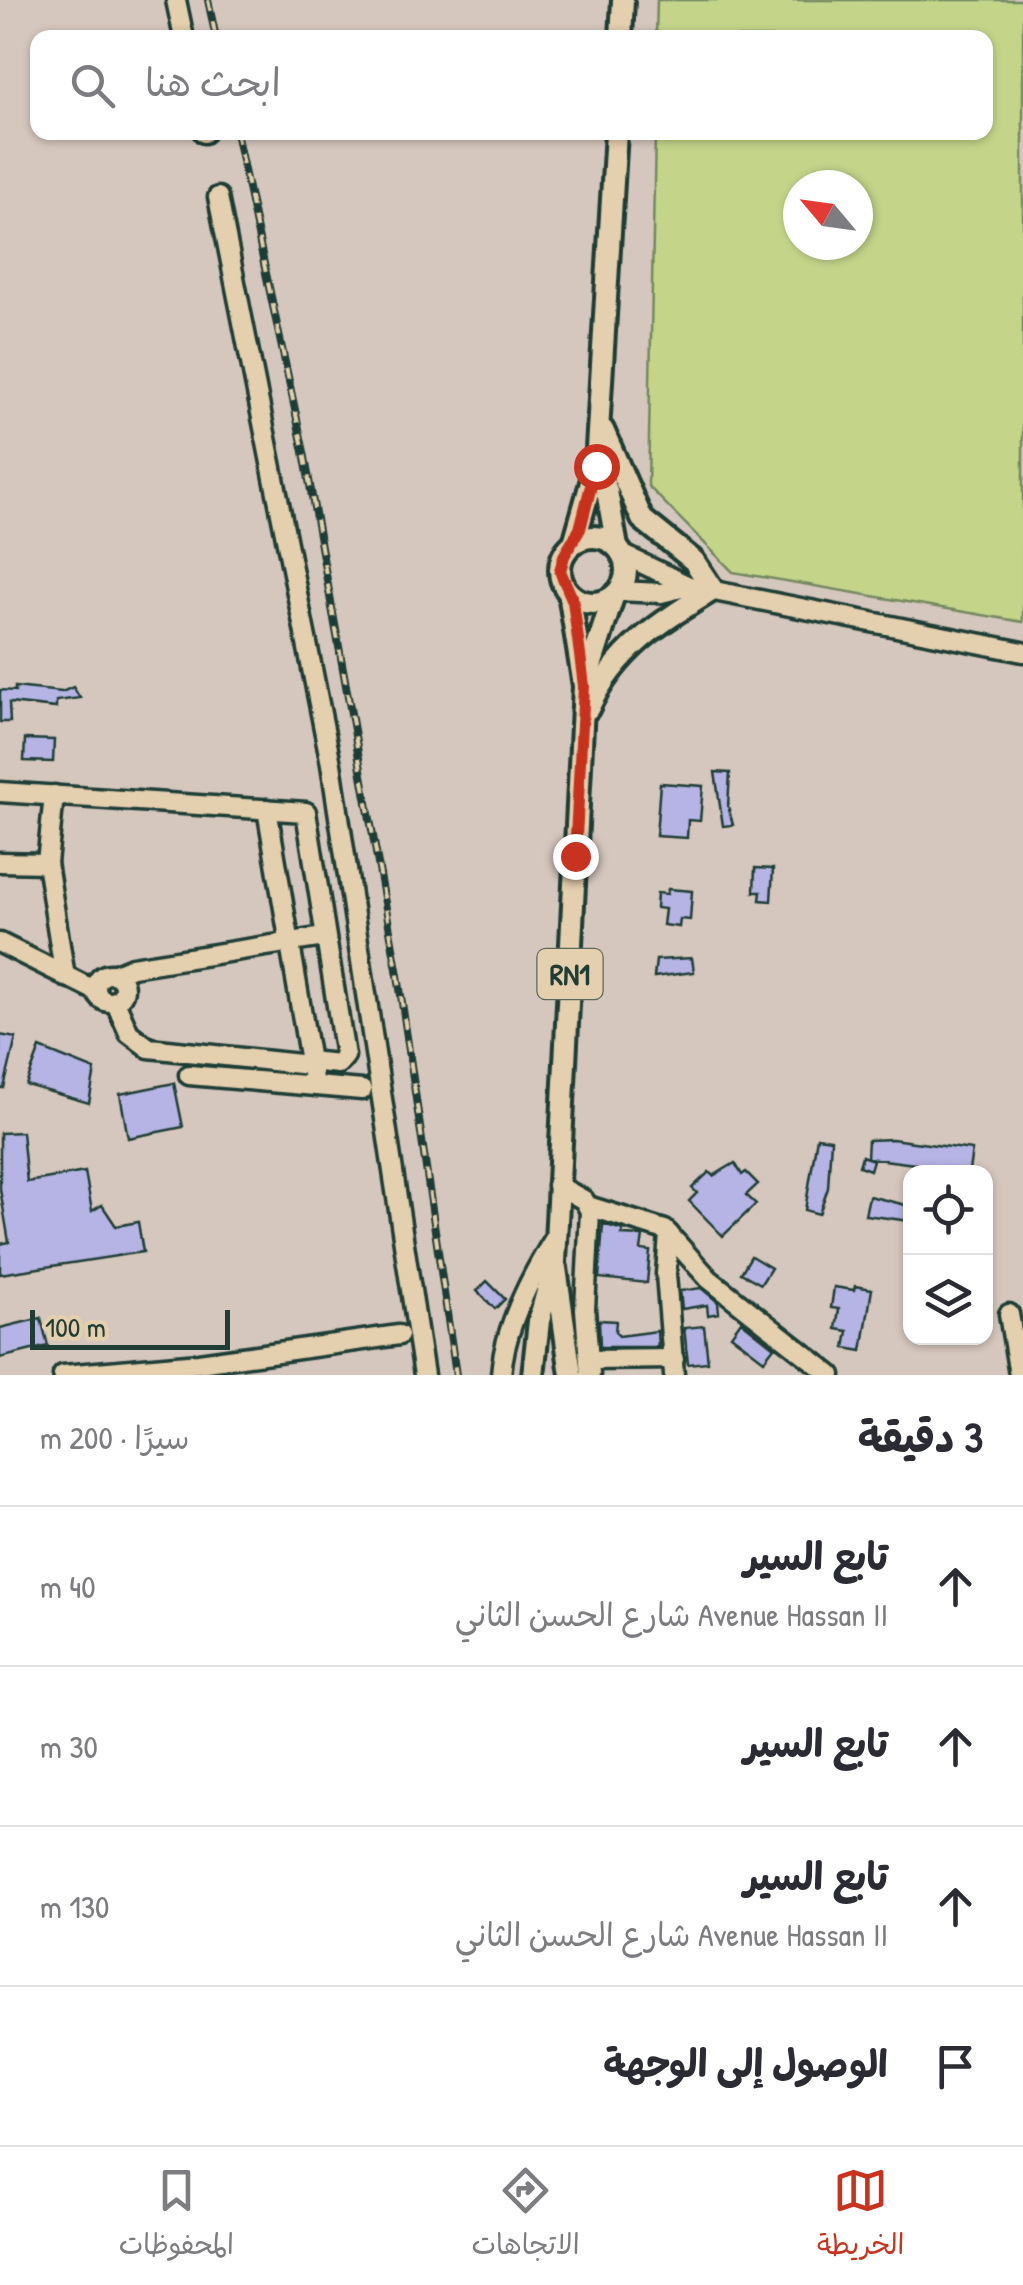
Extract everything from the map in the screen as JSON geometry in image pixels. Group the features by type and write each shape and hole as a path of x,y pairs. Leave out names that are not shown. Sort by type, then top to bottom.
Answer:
{"main road":[{"path":"621,30 623,0"},
{"path":"596,466 607,491 626,569 616,594 590,603 569,593 560,571 564,556 574,544 596,466 616,140"},
{"path":"582,721 599,686 628,647 649,628 713,590 700,568 642,519 600,424"},
{"path":"574,544 596,537 620,550"},
{"name":"RN1","path":"534,1367 539,1321 555,1262 584,686 569,593"},
{"name":"RN1","path":"584,686 616,594"},
{"name":"RN1","path":"555,1262 580,1368"},
{"path":"534,1367 555,1351 580,1368"}],"street":[{"path":"176,0 182,30"},
{"path":"218,197 331,764 424,1375"},
{"path":"620,550 689,586"},
{"path":"616,594 661,593 689,586 1023,652"},
{"path":"0,792 306,812 345,1056 338,1064 149,1048 133,1038 115,1001"},
{"path":"54,794 47,863 65,977"},
{"path":"267,809 314,1085"},
{"path":"0,862 47,863"},
{"path":"96,990 100,977 132,967 324,937"},
{"path":"0,943 96,990 101,999 115,1001"},
{"path":"115,974 124,990 115,1001"},
{"path":"189,1075 362,1090"},
{"path":"557,1185 588,1206 649,1221 669,1234 709,1280 831,1375"},
{"path":"588,1206 580,1368 674,1367 666,1274 669,1234"},
{"path":"501,1375 506,1346 524,1296 556,1236"},
{"path":"1008,1314 1020,1375"},
{"path":"64,1375 198,1363 399,1335"}],"green space":[{"path":"657,0 1023,0 1023,622 733,572 648,486 655,140 993,140 993,30 656,30"}],"building":[{"path":"15,687 62,692 73,687 80,698 56,701 56,708 9,703 10,722 0,722 0,690 15,691"},
{"path":"25,739 54,740 53,762 24,761"},
{"path":"715,772 730,773 728,806 733,825 723,826"},
{"path":"660,783 703,786 700,821 688,820 687,838 656,836"},
{"path":"755,868 773,869 771,901 760,900 761,892 754,892"},
{"path":"668,889 692,891 690,920 680,919 679,927 663,925 665,909 656,908 657,893 667,894"},
{"path":"692,958 694,972 654,977 656,960"},
{"path":"0,1035 16,1038 4,1088 0,1088"},
{"path":"40,1048 95,1070 89,1103 26,1085"},
{"path":"174,1083 183,1127 128,1138 120,1094"},
{"path":"22,1132 27,1182 85,1172 92,1211 102,1205 116,1226 138,1222 143,1252 0,1274 0,1244 9,1242 0,1189 0,1133"},
{"path":"817,1137 831,1139 828,1188 819,1214 805,1210"},
{"path":"892,1139 972,1150 970,1165 922,1165 868,1158 873,1160 870,1170 859,1166 862,1156 867,1158 868,1140"},
{"path":"735,1163 742,1175 746,1172 758,1184 746,1195 756,1204 723,1236 689,1201 697,1193 692,1188 709,1172 713,1176"},
{"path":"869,1196 903,1204 903,1220 865,1215"},
{"path":"603,1224 623,1230 622,1235 643,1236 641,1250 650,1251 647,1283 599,1278"},
{"path":"751,1256 771,1268 761,1284 741,1273"},
{"path":"487,1281 505,1299 495,1309 477,1291"},
{"path":"855,1286 872,1289 862,1351 845,1348 848,1331 836,1329 839,1309 831,1308 834,1287 854,1290"},
{"path":"701,1288 718,1302 719,1313 708,1315 707,1305 682,1309 680,1291"},
{"path":"41,1318 48,1346 0,1358 0,1328"},
{"path":"599,1320 616,1321 615,1332 619,1336 657,1331 658,1347 600,1347"},
{"path":"741,1321 774,1347 764,1360 731,1335"},
{"path":"704,1326 708,1362 688,1364 684,1328"}],"railway":[{"path":"208,0 214,30"},
{"path":"238,140 304,452 398,975 456,1375"}],"route":[{"path":"575,856 584,686 573,601 560,571 580,529 596,466"}]}
